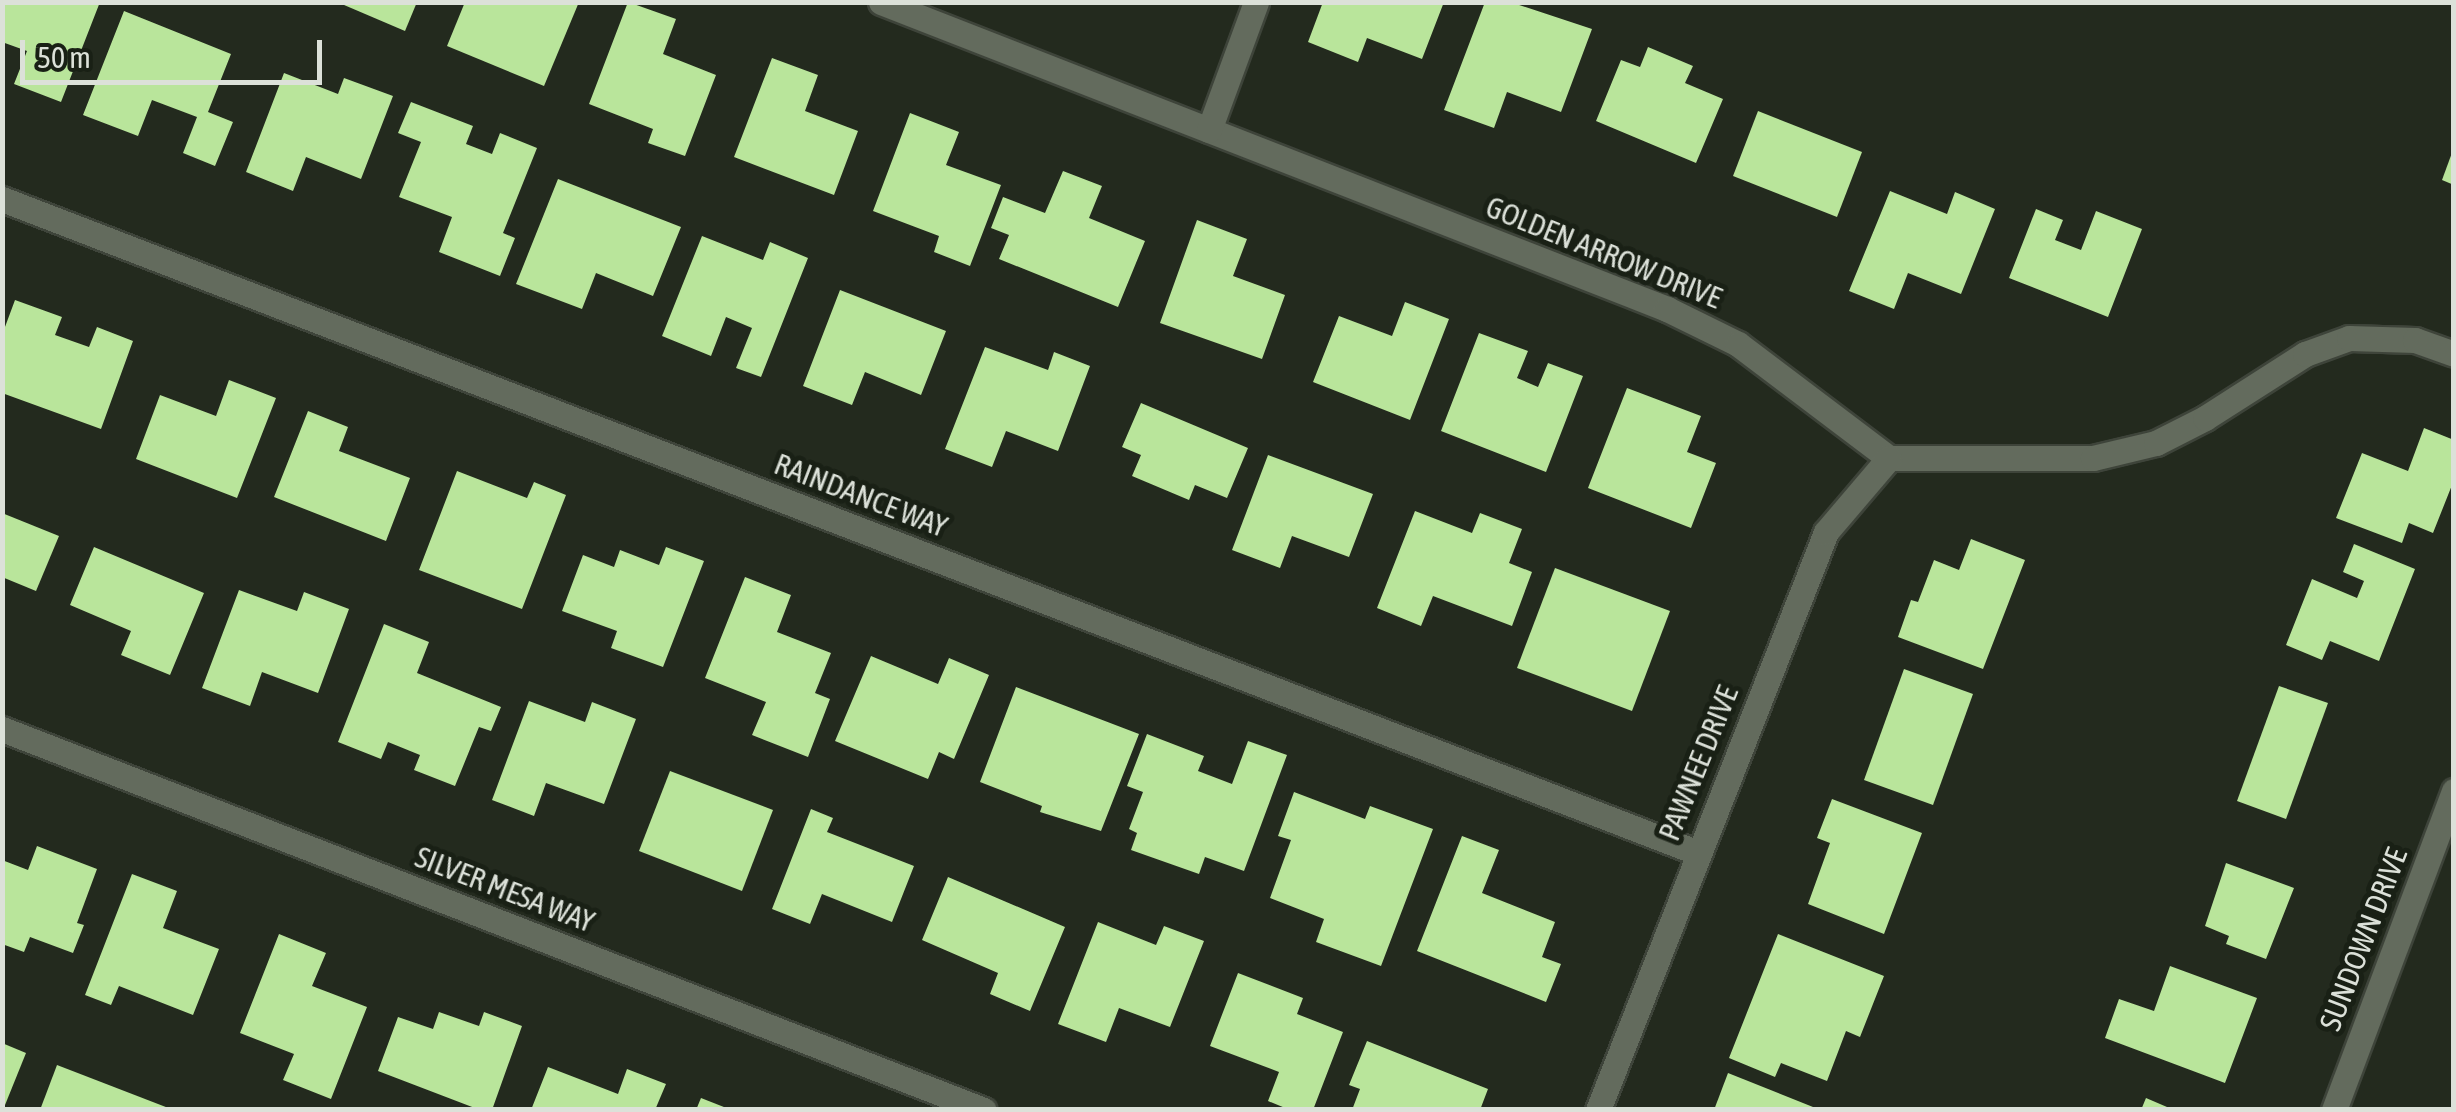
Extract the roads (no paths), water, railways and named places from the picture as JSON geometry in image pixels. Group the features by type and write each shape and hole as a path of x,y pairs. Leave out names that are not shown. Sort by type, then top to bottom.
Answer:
{"street":[{"name":"GOLDEN ARROW DRIVE","path":"881,2 1667,309 1738,344 1889,458"},
{"path":"1208,130 1256,2"},
{"name":"RAINDANCE WAY","path":"2,199 1696,852"},
{"path":"1889,458 2093,458 2156,442 2205,418 2305,354 2349,338 2414,340 2454,354"},
{"name":"PAWNEE DRIVE","path":"1598,1110 1696,852 1826,532 1889,458"},
{"name":"SILVER MESA WAY","path":"2,729 984,1110"},
{"name":"SUNDOWN DRIVE","path":"2334,1110 2454,791"}]}
